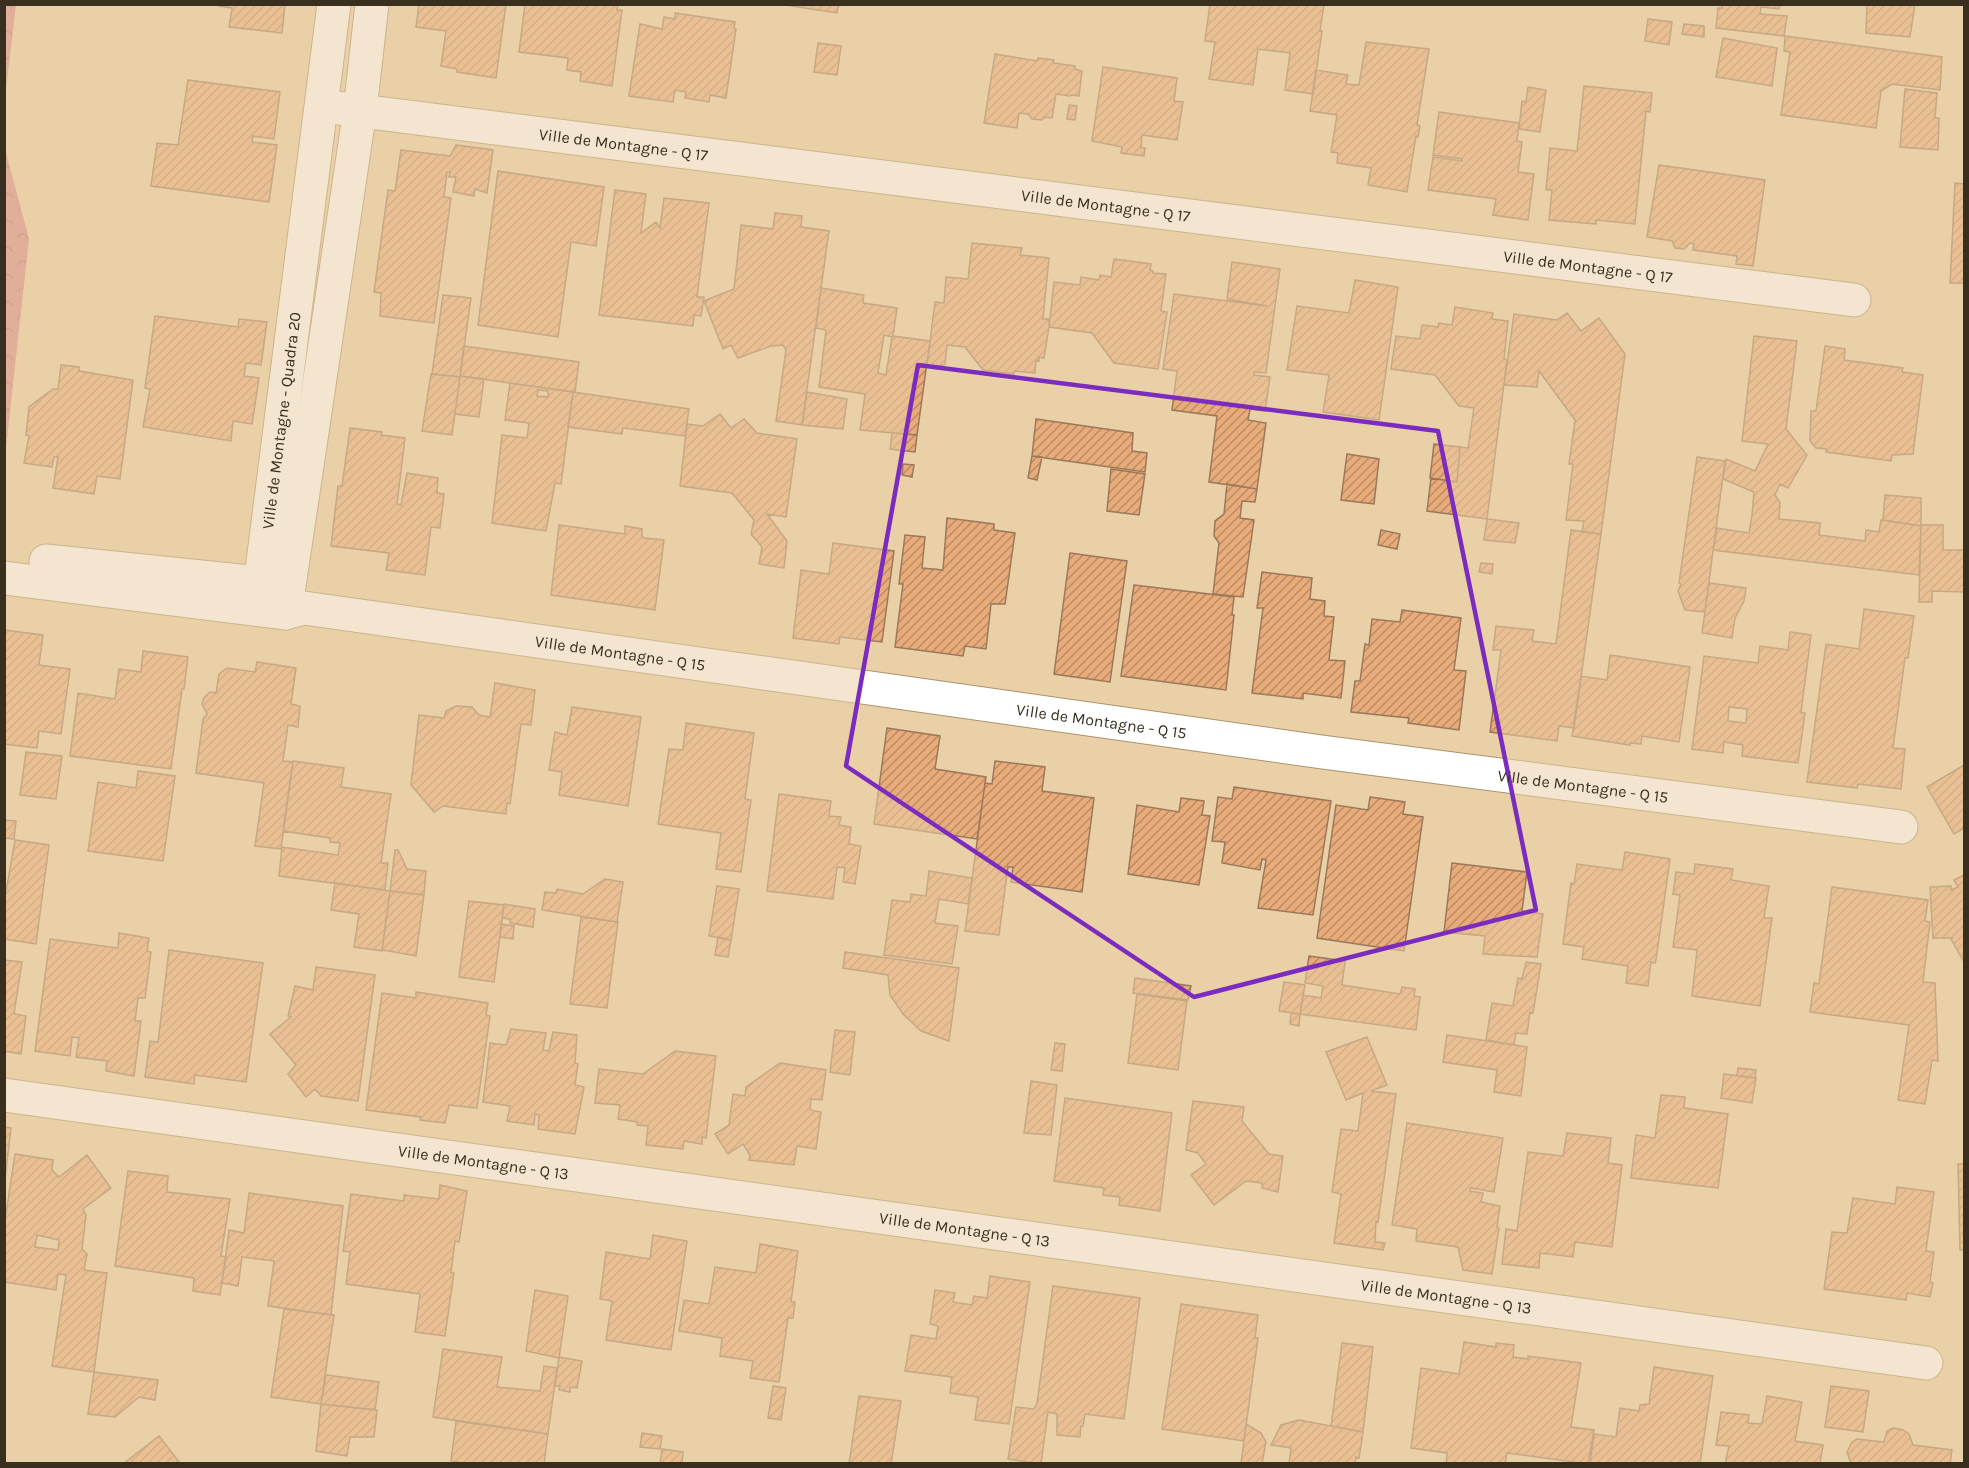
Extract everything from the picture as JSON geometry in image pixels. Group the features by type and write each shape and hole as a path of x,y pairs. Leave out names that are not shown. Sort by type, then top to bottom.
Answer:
{"street":[{"name":"Ville de Montagne - Quadra 20","path":"278,601 322,106 334,4"},
{"name":"Ville de Montagne - Quadra 20","path":"278,601 360,110 372,4"},
{"name":"Ville de Montagne - Q 17","path":"322,106 1854,300"},
{"path":"4,557 278,601"},
{"path":"4,578 278,601"},
{"name":"Ville de Montagne - Q 15","path":"278,601 1322,752 1901,827"},
{"name":"Ville de Montagne - Q 13","path":"4,1095 1926,1363"}],"highlighted area":[{"path":"918,365 1438,431 1536,910 1194,997 846,766"}],"green space":[{"path":"4,5 16,5 5,97"},
{"path":"4,149 29,239 5,457"}],"building":[{"path":"219,4 285,4 282,33 229,27 232,8 219,6"},
{"path":"419,4 506,4 496,78 457,72 457,69 441,66 446,31 416,27"},
{"path":"525,4 618,4 617,10 622,10 612,86 580,81 581,72 567,70 568,58 519,52"},
{"path":"779,4 842,4 838,7 837,13"},
{"path":"1210,4 1324,4 1313,94 1285,90 1290,53 1258,49 1253,85 1209,79 1215,42 1205,41"},
{"path":"1722,4 1780,4 1779,9 1761,7 1760,14 1787,16 1784,36 1716,28 1718,8 1722,8"},
{"path":"1867,4 1915,4 1910,37 1866,33"},
{"path":"675,13 735,22 734,28 736,29 726,98 710,95 709,102 685,98 686,92 675,90 673,102 629,96 640,24 662,29 664,17 675,19"},
{"path":"1648,19 1672,22 1669,45 1645,41"},
{"path":"1684,24 1704,26 1704,37 1682,34"},
{"path":"1785,36 1942,57 1940,90 1892,84 1881,91 1876,128 1781,115 1790,52 1784,51"},
{"path":"1723,38 1777,48 1772,86 1716,77"},
{"path":"1366,42 1429,49 1417,125 1420,126 1418,137 1416,136 1407,192 1368,185 1371,168 1337,163 1338,153 1331,152 1337,115 1310,111 1316,70 1348,75 1346,84 1359,85"},
{"path":"818,43 841,46 837,75 814,72"},
{"path":"995,54 1037,61 1038,58 1054,60 1053,63 1075,66 1075,69 1082,71 1079,96 1056,94 1052,118 1032,119 1028,114 1019,113 1017,128 984,123"},
{"path":"1103,67 1177,78 1174,101 1183,102 1177,140 1142,135 1141,148 1145,148 1144,156 1121,153 1122,147 1092,141"},
{"path":"188,80 280,92 274,139 253,136 252,142 277,145 269,202 151,186 157,143 178,145"},
{"path":"1584,86 1652,93 1650,112 1646,111 1635,224 1596,220 1596,224 1549,220 1552,190 1546,190 1550,148 1577,151"},
{"path":"1528,87 1546,90 1540,132 1519,129 1522,101 1526,102"},
{"path":"1905,89 1937,93 1935,118 1939,118 1938,150 1900,147"},
{"path":"1069,105 1077,106 1075,120 1067,119"},
{"path":"1439,112 1519,123 1517,141 1522,142 1518,172 1534,174 1528,220 1493,215 1496,199 1428,190 1433,157 1462,161 1462,159 1433,155"},
{"path":"456,145 493,150 487,193 475,189 474,196 453,192 456,177 449,177 450,172 447,172 444,197 451,198 434,323 380,316 381,293 374,292 388,190 395,191 401,150 450,156"},
{"path":"1659,165 1765,180 1753,266 1736,264 1737,256 1693,250 1694,244 1690,243 1684,249 1675,248 1672,241 1647,237"},
{"path":"498,171 604,187 596,246 571,242 558,337 478,325"},
{"path":"1955,183 1964,184 1964,283 1950,283"},
{"path":"615,190 646,194 641,233 656,222 660,228 664,198 709,203 697,297 704,297 701,316 694,315 693,326 599,315"},
{"path":"775,213 802,216 801,227 829,231 802,425 776,421 786,350 783,345 771,346 738,358 731,345 723,349 704,301 734,289 741,225 773,229"},
{"path":"972,243 1022,248 1020,255 1049,258 1043,319 1049,319 1049,327 1044,358 1039,357 1039,361 1036,360 1035,373 1014,371 1014,374 983,370 965,347 947,345 945,364 942,366 927,365 935,302 944,303 946,277 968,279"},
{"path":"1114,259 1151,264 1150,270 1153,273 1166,274 1161,311 1167,312 1158,369 1114,363 1092,333 1049,327 1054,282 1080,285 1081,277 1099,280 1100,275 1111,277"},
{"path":"1232,262 1280,269 1266,373 1254,372 1254,375 1270,377 1265,411 1250,409 1248,420 1266,423 1257,489 1209,482 1217,416 1172,410 1177,371 1163,369 1174,294 1267,306 1227,299"},
{"path":"1355,280 1398,287 1379,420 1323,412 1329,375 1287,370 1297,306 1349,313"},
{"path":"821,288 864,295 863,303 897,308 893,336 930,341 917,435 860,430 865,394 819,387 826,330 816,328","holes":["884,335 892,337 886,375 878,373"]},
{"path":"443,295 471,298 460,377 432,374"},
{"path":"1455,307 1493,313 1492,319 1508,321 1504,359 1507,360 1487,519 1427,511 1431,478 1457,482 1460,447 1468,448 1474,408 1459,406 1435,375 1391,369 1396,336 1420,339 1422,325 1438,327 1439,323 1452,325"},
{"path":"1567,313 1581,331 1599,318 1625,354 1601,534 1582,532 1584,521 1566,520 1573,464 1569,464 1575,420 1539,371 1537,387 1504,385 1514,314 1557,320"},
{"path":"155,316 238,327 239,319 267,322 261,365 246,363 244,376 259,378 252,424 233,421 231,441 143,427 150,389 145,388"},
{"path":"1754,336 1797,341 1786,429 1807,455 1788,488 1780,484 1775,495 1780,503 1779,519 1820,523 1819,535 1865,541 1866,530 1879,532 1881,520 1921,526 1919,575 1713,550 1717,528 1749,533 1752,515 1754,492 1723,479 1726,459 1755,471 1768,444 1742,441"},
{"path":"464,346 579,362 575,392 460,376"},
{"path":"1825,346 1845,349 1844,360 1903,368 1902,372 1923,375 1913,454 1892,455 1891,461 1826,452 1826,449 1816,448 1810,441 1811,411 1816,411"},
{"path":"61,365 79,367 79,371 133,380 120,479 97,476 94,494 53,488 58,457 54,457 52,467 24,463 29,436 26,435 29,407 53,389 58,389"},
{"path":"431,374 460,377 452,435 422,431"},
{"path":"460,376 484,379 479,417 455,414"},
{"path":"510,383 573,392 561,484 555,483 546,531 492,523 502,435 527,438 529,423 505,420","holes":["538,390 548,391 548,397 537,396"]},
{"path":"573,392 689,409 685,436 623,428 622,434 568,427"},
{"path":"807,392 847,399 843,429 802,425"},
{"path":"720,414 731,428 744,419 757,433 797,439 786,517 767,514 787,541 784,568 759,564 762,547 751,534 754,520 732,493 680,486 687,424 703,426"},
{"path":"1036,419 1133,433 1132,451 1147,453 1145,472 1032,456"},
{"path":"350,428 405,438 397,504 401,505 407,473 438,478 437,493 444,494 440,528 431,527 425,575 386,570 389,553 331,546 338,486 342,486"},
{"path":"892,433 917,435 915,452 890,449"},
{"path":"1434,444 1460,447 1457,482 1430,478"},
{"path":"1347,454 1379,459 1374,504 1341,500"},
{"path":"1032,456 1042,457 1037,480 1028,478"},
{"path":"1697,457 1725,461 1705,612 1685,610 1678,591 1681,584 1679,583"},
{"path":"903,464 914,465 912,477 902,475"},
{"path":"1111,469 1145,474 1139,515 1107,511"},
{"path":"1227,484 1257,489 1255,502 1242,501 1240,518 1254,520 1243,597 1213,594 1219,543 1214,536 1215,521 1224,514"},
{"path":"1885,495 1921,498 1921,526 1883,520"},
{"path":"947,518 994,524 994,530 1015,533 1005,604 991,604 986,649 965,646 963,656 895,647 903,584 899,584 905,535 925,537 922,568 943,570"},
{"path":"1487,519 1519,523 1515,543 1484,540"},
{"path":"559,525 625,534 625,526 642,529 644,538 664,540 655,610 551,595"},
{"path":"1921,525 1943,525 1943,550 1964,550 1964,592 1932,591 1932,602 1919,602"},
{"path":"1381,530 1400,534 1397,549 1378,545"},
{"path":"1571,530 1601,534 1574,728 1559,726 1557,741 1490,732 1501,650 1493,650 1496,626 1534,630 1532,641 1556,644"},
{"path":"833,543 894,551 882,642 840,637 839,644 793,638 801,570 829,574"},
{"path":"1070,553 1127,561 1110,682 1054,674"},
{"path":"1481,563 1493,564 1492,574 1479,572"},
{"path":"1262,572 1312,578 1310,599 1325,601 1324,616 1334,617 1329,660 1345,661 1341,698 1303,693 1303,699 1252,693 1263,608 1257,608"},
{"path":"1709,583 1746,588 1744,601 1735,618 1732,638 1702,633"},
{"path":"1134,585 1234,597 1226,690 1121,676"},
{"path":"1864,609 1914,616 1908,658 1905,658 1893,748 1905,749 1901,789 1858,784 1857,788 1807,782 1826,644 1859,649"},
{"path":"1402,610 1461,618 1454,670 1466,671 1459,730 1408,723 1409,718 1351,712 1355,681 1360,681 1365,644 1369,645 1372,619 1400,622"},
{"path":"4,630 43,635 39,665 70,669 61,734 39,731 37,748 4,744"},
{"path":"1790,632 1811,635 1801,713 1805,713 1798,763 1742,756 1743,745 1724,742 1723,753 1692,749 1704,656 1758,663 1760,646 1788,650","holes":["1729,707 1747,709 1746,723 1728,721"]},
{"path":"143,651 188,657 171,769 70,756 78,693 115,699 119,669 141,672"},
{"path":"1610,655 1690,667 1679,742 1642,736 1641,744 1630,743 1630,745 1572,736 1581,676 1607,680"},
{"path":"257,662 296,668 291,704 300,706 298,727 288,725 283,761 293,762 281,849 255,846 264,783 196,773 203,719 207,714 202,704 204,698 210,692 216,693 219,674 227,668 255,672"},
{"path":"495,683 535,690 531,725 521,724 510,804 507,803 506,814 443,806 434,812 411,785 419,715 444,718 446,711 456,706 472,707 479,715 490,717"},
{"path":"572,707 641,717 628,806 559,795 562,772 549,770 555,732 567,735"},
{"path":"686,723 754,733 745,799 751,800 741,872 716,869 721,833 658,824 669,749 683,750"},
{"path":"887,728 940,736 935,769 986,777 977,839 874,824"},
{"path":"26,752 62,756 56,799 20,795"},
{"path":"293,761 344,768 341,787 391,794 381,863 388,863 385,890 279,876 282,847 338,855 340,843 330,842 330,838 283,831"},
{"path":"995,761 1045,767 1042,791 1094,798 1082,892 1011,882 1013,867 1008,867 999,935 965,931 985,783 992,784"},
{"path":"1964,765 1964,828 1954,834 1927,787"},
{"path":"138,771 175,776 163,861 88,851 98,782 136,788"},
{"path":"1234,787 1331,801 1313,915 1258,908 1266,860 1262,859 1260,870 1222,863 1225,842 1212,841 1218,797 1232,799"},
{"path":"779,794 831,801 829,816 841,817 839,825 851,827 849,844 861,846 855,884 843,882 845,868 837,867 833,899 767,891"},
{"path":"1370,797 1405,802 1403,814 1423,817 1404,951 1317,938 1336,805 1368,810"},
{"path":"1181,798 1204,801 1202,815 1210,816 1199,885 1128,874 1137,805 1179,812"},
{"path":"4,820 16,821 14,839 4,838"},
{"path":"15,840 49,845 36,944 4,939 4,903"},
{"path":"395,850 398,850 407,869 426,871 424,895 390,891"},
{"path":"1625,852 1670,859 1656,960 1655,963 1651,962 1648,986 1626,983 1628,966 1582,959 1584,947 1563,944 1571,883 1574,884 1577,864 1622,870"},
{"path":"1452,863 1527,872 1522,911 1543,914 1537,957 1483,954 1485,936 1444,932"},
{"path":"1695,864 1733,869 1731,880 1769,886 1764,918 1772,918 1760,1006 1692,996 1697,950 1673,947 1680,895 1673,894 1676,872 1694,874"},
{"path":"929,871 972,878 968,904 939,899 935,923 958,926 952,964 884,955 892,900 910,902 911,894 926,896"},
{"path":"1964,875 1964,962 1951,939 1953,938 1933,938 1930,887 1951,886 1951,890 1958,887 1954,880"},
{"path":"605,879 623,882 617,922 542,910 545,892 556,893 557,889 583,894"},
{"path":"335,883 390,891 382,951 354,947 359,914 331,910"},
{"path":"717,886 739,889 731,940 709,936"},
{"path":"1832,887 1928,900 1925,921 1930,922 1923,982 1935,983 1938,1061 1932,1060 1925,1104 1898,1100 1909,1025 1810,1012 1814,983 1819,984"},
{"path":"390,891 424,895 416,956 382,950"},
{"path":"469,901 504,905 494,982 459,977"},
{"path":"504,904 535,909 533,927 510,923 510,919 502,918"},
{"path":"581,917 618,922 607,1008 570,1004"},
{"path":"501,924 514,926 513,939 500,937"},
{"path":"119,933 149,938 147,951 151,952 145,998 138,998 135,1021 141,1021 134,1076 106,1071 107,1061 76,1057 79,1038 72,1037 70,1056 35,1051 50,939 118,948"},
{"path":"718,937 731,940 728,957 715,955"},
{"path":"169,950 263,963 246,1082 195,1075 194,1084 145,1077 150,1041 158,1042"},
{"path":"845,952 959,968 949,1041 921,1031 903,1014 890,995 888,975 843,968"},
{"path":"1309,956 1345,961 1342,985 1400,994 1402,987 1415,989 1414,996 1420,997 1416,1030 1300,1014 1303,995 1321,998 1323,986 1305,983"},
{"path":"4,960 22,962 14,1014 26,1016 21,1054 4,1051"},
{"path":"1526,962 1541,964 1527,1034 1516,1033 1514,1045 1486,1040 1492,1003 1513,1006 1518,978 1522,979"},
{"path":"316,967 375,975 358,1101 321,1096 315,1089 306,1097 288,1074 296,1065 270,1034 291,1017 288,1016 295,986 313,990"},
{"path":"1135,978 1191,986 1188,1000 1133,993"},
{"path":"1284,982 1305,985 1300,1014 1279,1011"},
{"path":"416,992 488,1003 486,1015 490,1016 477,1108 449,1105 445,1123 420,1120 421,1117 366,1110 382,993 416,998"},
{"path":"1137,994 1187,1001 1178,1070 1128,1063"},
{"path":"1291,1013 1300,1014 1299,1026 1290,1024"},
{"path":"511,1029 546,1033 543,1050 549,1051 553,1032 577,1035 575,1063 578,1064 575,1085 584,1087 575,1134 538,1129 539,1115 535,1114 534,1125 507,1121 510,1106 483,1102 490,1043 506,1045"},
{"path":"835,1030 855,1032 850,1075 830,1072"},
{"path":"1447,1035 1527,1047 1521,1096 1494,1092 1497,1070 1443,1062"},
{"path":"1367,1037 1387,1085 1371,1091 1396,1094 1378,1222 1376,1221 1375,1242 1385,1243 1383,1250 1334,1243 1341,1194 1332,1192 1341,1129 1358,1131 1363,1093 1346,1100 1326,1052"},
{"path":"1055,1043 1065,1044 1062,1071 1051,1070"},
{"path":"675,1051 716,1056 706,1138 702,1137 702,1144 684,1141 683,1149 646,1145 648,1126 618,1119 620,1105 595,1103 599,1069 643,1074"},
{"path":"780,1063 826,1070 822,1100 811,1099 810,1110 821,1112 816,1149 797,1146 794,1165 749,1160 750,1155 743,1144 728,1154 715,1134 729,1125 733,1094 745,1096 746,1087"},
{"path":"1738,1068 1756,1070 1755,1078 1737,1076"},
{"path":"1724,1074 1756,1078 1752,1103 1721,1098"},
{"path":"1031,1081 1057,1085 1051,1135 1024,1133"},
{"path":"1661,1095 1685,1097 1684,1108 1728,1114 1718,1188 1631,1178 1636,1135 1655,1138"},
{"path":"1065,1098 1172,1113 1160,1211 1119,1205 1120,1197 1103,1195 1104,1188 1054,1181"},
{"path":"1193,1101 1244,1107 1242,1121 1269,1154 1283,1156 1278,1192 1262,1188 1262,1183 1246,1181 1214,1205 1191,1175 1206,1164 1198,1153 1186,1150"},
{"path":"1407,1123 1503,1138 1494,1192 1470,1188 1470,1191 1483,1193 1481,1202 1500,1206 1492,1274 1463,1270 1458,1247 1416,1241 1417,1229 1392,1225"},
{"path":"4,1127 11,1128 5,1179 4,1179"},
{"path":"1567,1133 1611,1138 1608,1163 1622,1165 1612,1247 1575,1242 1573,1257 1540,1253 1539,1268 1502,1264 1506,1229 1517,1231 1528,1152 1563,1156"},
{"path":"15,1154 53,1160 52,1170 59,1177 87,1155 111,1188 83,1209 86,1215 82,1249 87,1254 84,1270 107,1273 94,1372 52,1366 66,1275 58,1274 56,1290 4,1282 4,1227","holes":["37,1235 59,1240 58,1250 35,1247"]},
{"path":"1958,1164 1964,1164 1964,1250 1960,1250"},
{"path":"128,1171 168,1176 167,1192 230,1199 221,1256 226,1257 220,1295 193,1291 194,1278 115,1266"},
{"path":"440,1185 467,1191 459,1242 455,1241 451,1273 454,1273 445,1336 415,1332 420,1294 346,1284 350,1252 343,1251 351,1194 404,1201 404,1195 439,1199"},
{"path":"1897,1187 1934,1192 1926,1251 1934,1252 1930,1297 1907,1293 1906,1300 1824,1289 1832,1232 1847,1233 1853,1198 1895,1204"},
{"path":"249,1193 343,1206 331,1315 268,1306 274,1261 242,1257 238,1286 222,1283 229,1230 244,1233"},
{"path":"653,1235 687,1241 671,1350 606,1340 612,1301 600,1299 606,1252 650,1259"},
{"path":"760,1244 798,1251 791,1302 795,1302 793,1318 788,1318 779,1382 750,1378 753,1361 720,1356 722,1338 679,1331 684,1300 709,1304 715,1267 756,1273"},
{"path":"990,1276 1030,1282 1009,1424 975,1420 978,1397 950,1393 952,1377 905,1371 911,1335 936,1339 938,1326 930,1324 935,1290 955,1293 953,1302 972,1305 974,1296 987,1298"},
{"path":"1053,1286 1140,1298 1124,1419 1085,1414 1080,1437 1057,1435 1057,1414 1048,1412 1041,1464 1008,1459 1016,1407 1034,1409 1037,1403"},
{"path":"535,1290 568,1296 559,1358 526,1351"},
{"path":"1181,1304 1258,1315 1255,1338 1258,1338 1244,1441 1162,1429"},
{"path":"284,1309 334,1315 321,1404 271,1397"},
{"path":"1464,1342 1496,1347 1496,1343 1514,1345 1513,1357 1528,1359 1528,1356 1581,1363 1571,1427 1594,1430 1588,1464 1507,1453 1505,1464 1446,1464 1447,1453 1411,1448 1421,1368 1459,1374"},
{"path":"1342,1343 1373,1347 1363,1432 1331,1426"},
{"path":"443,1349 502,1357 497,1387 540,1391 544,1366 557,1368 548,1434 433,1417"},
{"path":"559,1357 582,1361 577,1388 570,1387 570,1392 559,1390 560,1386 555,1386"},
{"path":"1654,1367 1713,1376 1700,1464 1590,1464 1594,1434 1616,1437 1620,1408 1639,1411 1640,1405 1649,1404"},
{"path":"94,1372 158,1380 155,1400 139,1397 115,1417 88,1414"},
{"path":"326,1375 379,1382 375,1410 321,1404"},
{"path":"773,1386 786,1388 781,1420 768,1418"},
{"path":"1831,1386 1869,1391 1863,1432 1825,1427"},
{"path":"859,1396 901,1401 891,1464 849,1464"},
{"path":"1767,1396 1802,1402 1795,1441 1823,1445 1820,1464 1725,1464 1729,1446 1716,1445 1721,1412 1749,1415 1748,1423 1762,1424"},
{"path":"321,1404 377,1410 374,1437 350,1437 347,1456 316,1451"},
{"path":"1299,1420 1363,1432 1359,1458 1356,1457 1355,1464 1289,1464 1291,1448 1271,1445 1281,1425"},
{"path":"456,1421 548,1434 544,1464 469,1464 451,1461"},
{"path":"1246,1424 1261,1433 1266,1442 1262,1464 1241,1464"},
{"path":"1893,1428 1909,1434 1913,1445 1952,1450 1950,1464 1851,1463 1847,1452 1852,1442 1857,1439 1884,1442 1887,1431"},
{"path":"642,1433 662,1436 660,1449 640,1447"},
{"path":"159,1436 180,1463 123,1464"},
{"path":"662,1449 683,1452 682,1464 660,1464"}]}
